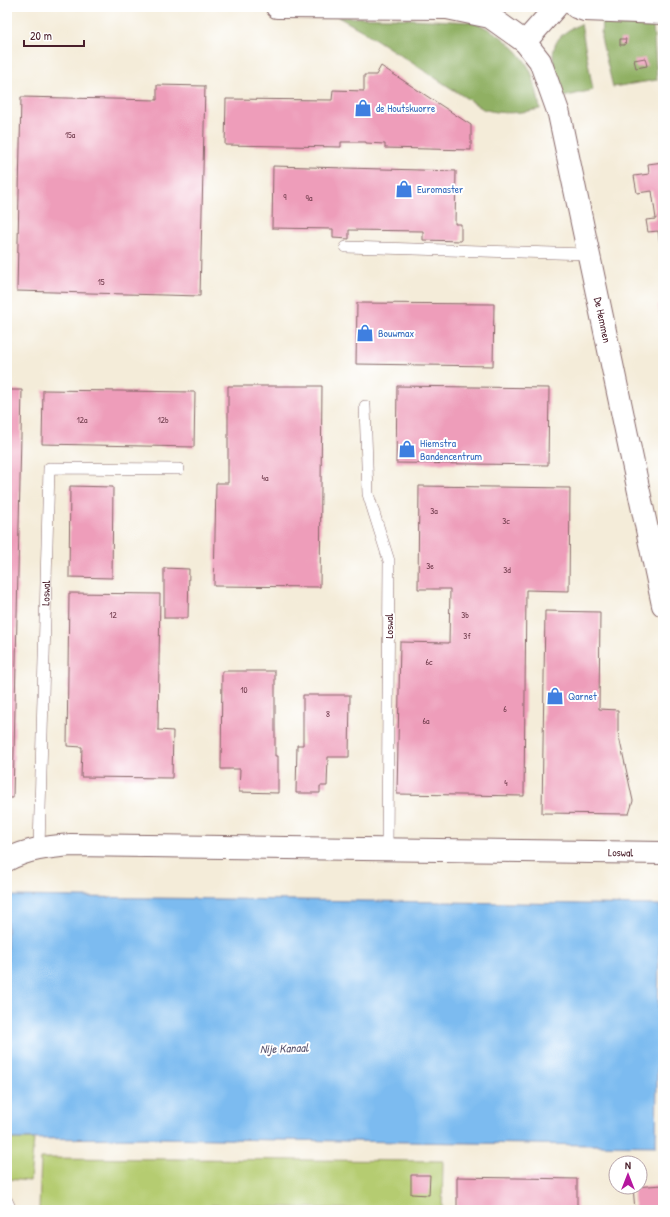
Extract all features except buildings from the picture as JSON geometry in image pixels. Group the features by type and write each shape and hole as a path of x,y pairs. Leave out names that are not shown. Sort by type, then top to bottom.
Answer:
{"street":[{"name":"De Hemmen","path":"277,7 447,8 490,17 525,42 540,61 559,114 663,605"},
{"path":"525,42 556,7"},
{"path":"576,7 585,10 663,13"},
{"name":"Loswal","path":"10,856 39,848 71,845 663,853"}],"lane":[{"path":"346,248 588,254"},
{"name":"Loswal","path":"365,406 368,494 389,561 387,850"},
{"name":"Loswal","path":"39,848 49,468 179,469"},
{"path":"7,1201 11,1210"}],"green space":[{"path":"338,17 470,22 489,29 515,49 528,66 536,88 540,109 511,113 483,109 363,31"},
{"path":"608,18 653,24 657,80 613,87 601,38 602,19"},
{"path":"581,24 593,90 563,97 556,74 553,54 555,46 560,38 568,30"},
{"path":"7,1139 34,1139 30,1181 7,1179"},
{"path":"41,1158 443,1161 442,1210 384,1210 211,1205 211,1210 39,1210"}],"water":[{"name":"Nije Kanaal","path":"7,896 660,905 656,1146 154,1138 7,1139"}],"place":[{"name":"de Houtskuorre","path":"363,108"},
{"name":"Euromaster","path":"404,189"},
{"name":"Bouwmax","path":"365,333"},
{"name":"Hiemstra Bandencentrum","path":"407,449"},
{"name":"Qarnet","path":"555,696"}]}
